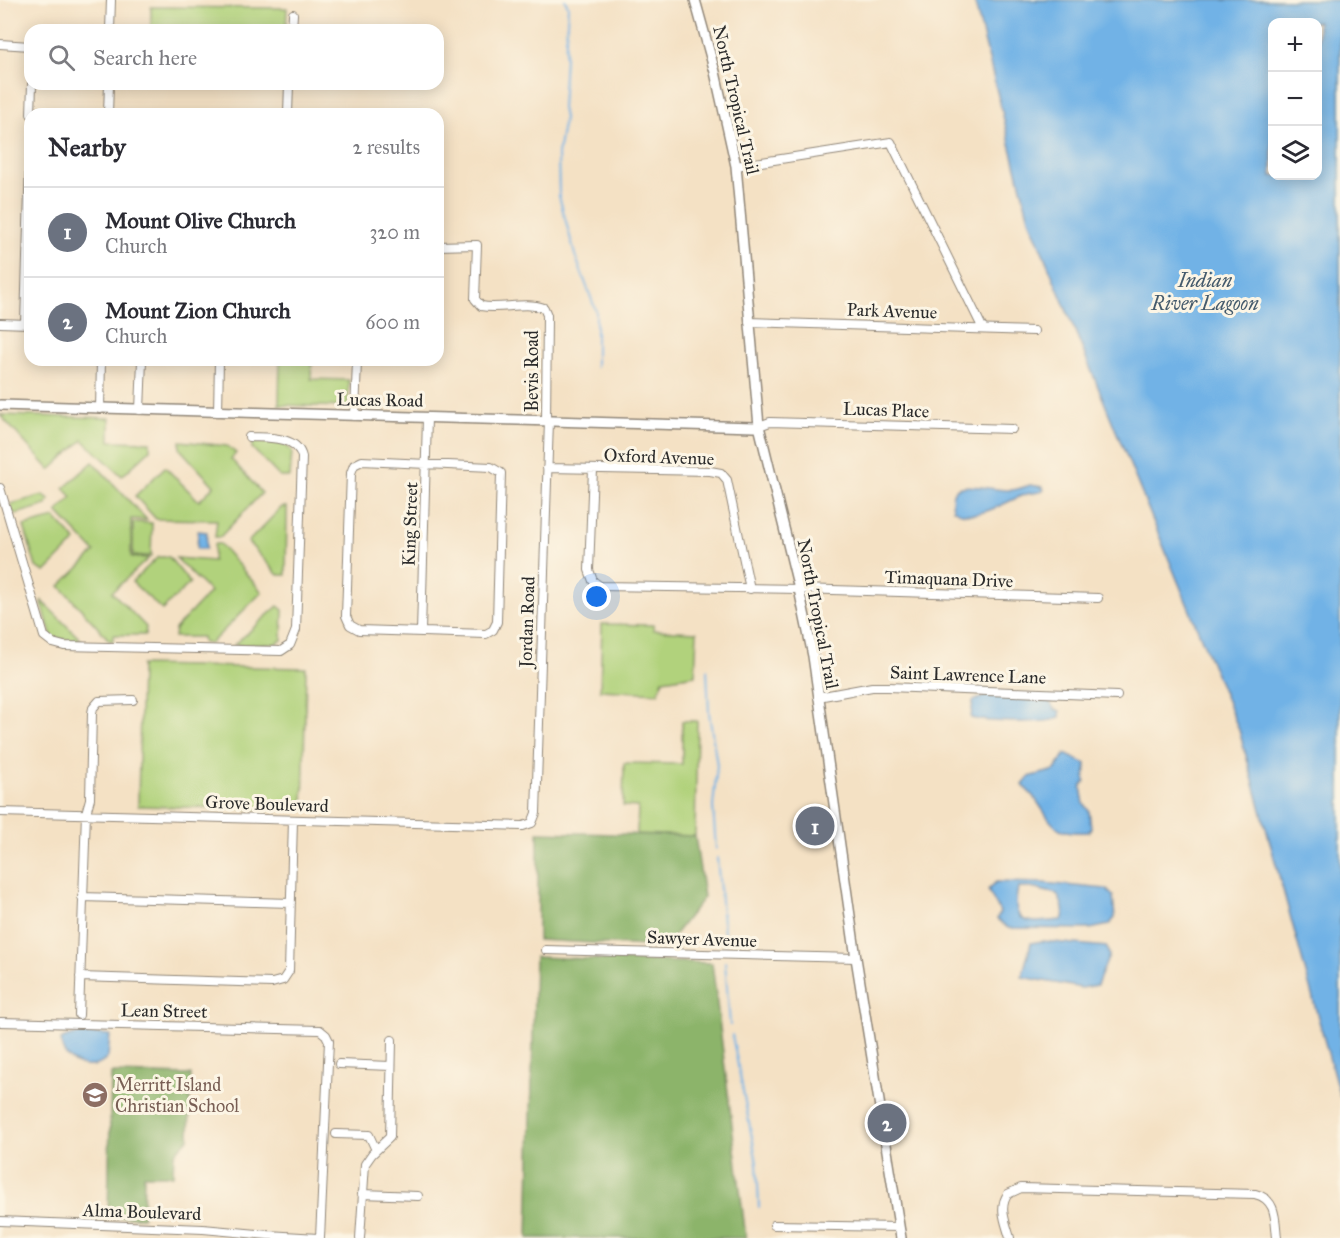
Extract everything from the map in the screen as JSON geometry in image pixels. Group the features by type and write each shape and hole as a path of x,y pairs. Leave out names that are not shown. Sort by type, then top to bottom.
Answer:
{"street":[{"path":"110,24 111,0"},
{"name":"North Tropical Trail","path":"695,0 719,85 736,166 759,426 813,656 856,958 901,1238"},
{"path":"292,24 293,14"},
{"path":"0,44 24,46"},
{"path":"31,108 32,90"},
{"path":"108,108 109,90"},
{"path":"288,108 289,90"},
{"path":"736,166 891,142 983,329"},
{"name":"Bevis Road","path":"444,246 477,245 475,299 481,306 491,308 536,305 544,308 547,315 548,421"},
{"name":"Park Avenue","path":"749,322 1034,331"},
{"path":"0,323 24,324"},
{"path":"100,409 101,366"},
{"path":"140,410 142,366"},
{"path":"218,412 219,366"},
{"path":"355,416 357,366"},
{"name":"Lucas Road","path":"0,405 754,428 759,426"},
{"name":"King Street","path":"421,632 427,418"},
{"name":"Jordan Road","path":"532,823 536,813 548,421"},
{"name":"Lucas Place","path":"759,426 770,422 1012,429"},
{"path":"0,488 2,503 10,520 44,636 53,643 64,646 281,651 290,645 296,632 302,457 301,451 289,441 278,438 249,437"},
{"path":"362,461 426,464 491,467 501,473 497,622 493,630 486,634 359,630 350,625 346,616 351,473 354,465 362,461"},
{"name":"Oxford Avenue","path":"547,468 722,473 727,480 750,589"},
{"name":"Timaquana Drive","path":"593,469 589,570 593,581 600,586 1098,598"},
{"path":"0,523 10,520"},
{"name":"Saint Lawrence Lane","path":"818,697 872,687 1117,696"},
{"path":"79,1015 82,897 86,813 90,799 93,708 99,701 104,700 133,700"},
{"name":"Grove Boulevard","path":"0,812 523,826 532,823"},
{"path":"80,977 272,983 283,980 289,971 293,820"},
{"path":"82,897 291,903"},
{"name":"Sawyer Avenue","path":"546,950 856,958"},
{"name":"Lean Street","path":"0,1022 320,1030 329,1041 319,1238"},
{"path":"360,1238 364,1164 390,1137 392,1040"},
{"path":"339,1064 391,1066"},
{"path":"336,1134 369,1135 376,1150"},
{"path":"1010,1238 1002,1211 1008,1194 1021,1188 1256,1194 1273,1206 1277,1238"},
{"path":"362,1194 418,1197"},
{"name":"Alma Boulevard","path":"0,1221 203,1229 268,1236 319,1238"},
{"path":"774,1225 899,1227"}],"green space":[{"path":"151,7 287,8 286,24 151,24"},
{"path":"280,366 312,366 311,379 349,380 348,407 279,405"},
{"path":"0,415 110,418 110,441 150,442 150,450 122,476 83,440 50,470"},
{"path":"180,441 227,446 236,453 231,459 262,493 220,537 215,537 217,520 156,519 135,496 165,467 199,501 214,486 180,449"},
{"path":"252,441 283,443 292,451 290,477 280,477 252,448"},
{"path":"93,462 147,520 131,519 131,557 149,558 112,592 146,627 145,635 113,635 113,641 110,641 60,586 95,552 57,512 72,497 64,488"},
{"path":"43,495 49,500 47,505 16,514 11,512 11,504"},
{"path":"282,507 287,507 286,575 278,575 248,542"},
{"path":"55,518 76,541 45,572 36,567 24,526"},
{"path":"133,522 152,523 151,556 133,556"},
{"path":"214,544 220,544 262,592 211,643 203,643 202,637 174,637 175,629 210,592 176,558 213,561"},
{"path":"158,557 169,557 190,583 162,610 132,582"},
{"path":"41,600 82,641 52,638"},
{"path":"278,606 283,610 282,640 275,644 234,645"},
{"path":"602,624 653,625 654,630 697,632 695,675 663,680 658,693 600,690"},
{"path":"141,665 306,668 303,810 138,806"},
{"path":"682,721 697,721 695,836 637,834 638,807 623,806 624,763 682,764"},
{"path":"538,832 695,836 704,897 665,947 538,940"},
{"path":"535,957 712,963 746,1238 528,1238"},
{"path":"111,1073 191,1075 189,1138 174,1154 173,1175 144,1175 143,1217 108,1217"}],"water":[{"name":"Indian River Lagoon","path":"974,0 1340,0 1340,1097 1239,730 1029,219"},
{"path":"1030,485 1043,487 1044,490 1026,494 980,513 962,513 953,509 953,494 959,487 973,486 1011,490"},
{"path":"198,531 207,532 206,549 197,549"},
{"path":"986,696 1043,697 1049,700 1054,709 1060,711 1060,717 1054,720 1031,722 1002,722 971,718 973,701"},
{"path":"1065,754 1086,764 1085,782 1081,787 1084,804 1089,811 1091,828 1088,832 1067,831 1055,826 1023,785 1029,777 1055,770"},
{"path":"996,882 1043,883 1106,889 1113,896 1115,918 1109,925 1090,929 1008,928 997,919 1000,912 988,890","holes":["1018,888 1031,888 1057,894 1063,911 1062,920 1032,922 1020,916 1016,901"]},
{"path":"1042,941 1107,947 1109,956 1097,985 1082,988 1022,977 1031,943"},
{"path":"110,1035 108,1057 95,1065 80,1065 72,1061 62,1049 61,1040 70,1036"}],"waterway":[{"path":"565,0 568,6 562,108 564,118 558,154 559,196 575,255 596,311 596,367"},
{"path":"707,670 709,713 717,765 713,807 716,849"},
{"path":"717,858 725,944"},
{"path":"725,962 730,1025"},
{"path":"732,1035 757,1163 759,1207"}],"place":[{"name":"Mount Olive Church","path":"815,826"},
{"name":"Merritt Island Christian School","path":"95,1095"},
{"name":"Mount Zion Church","path":"887,1123"}]}
